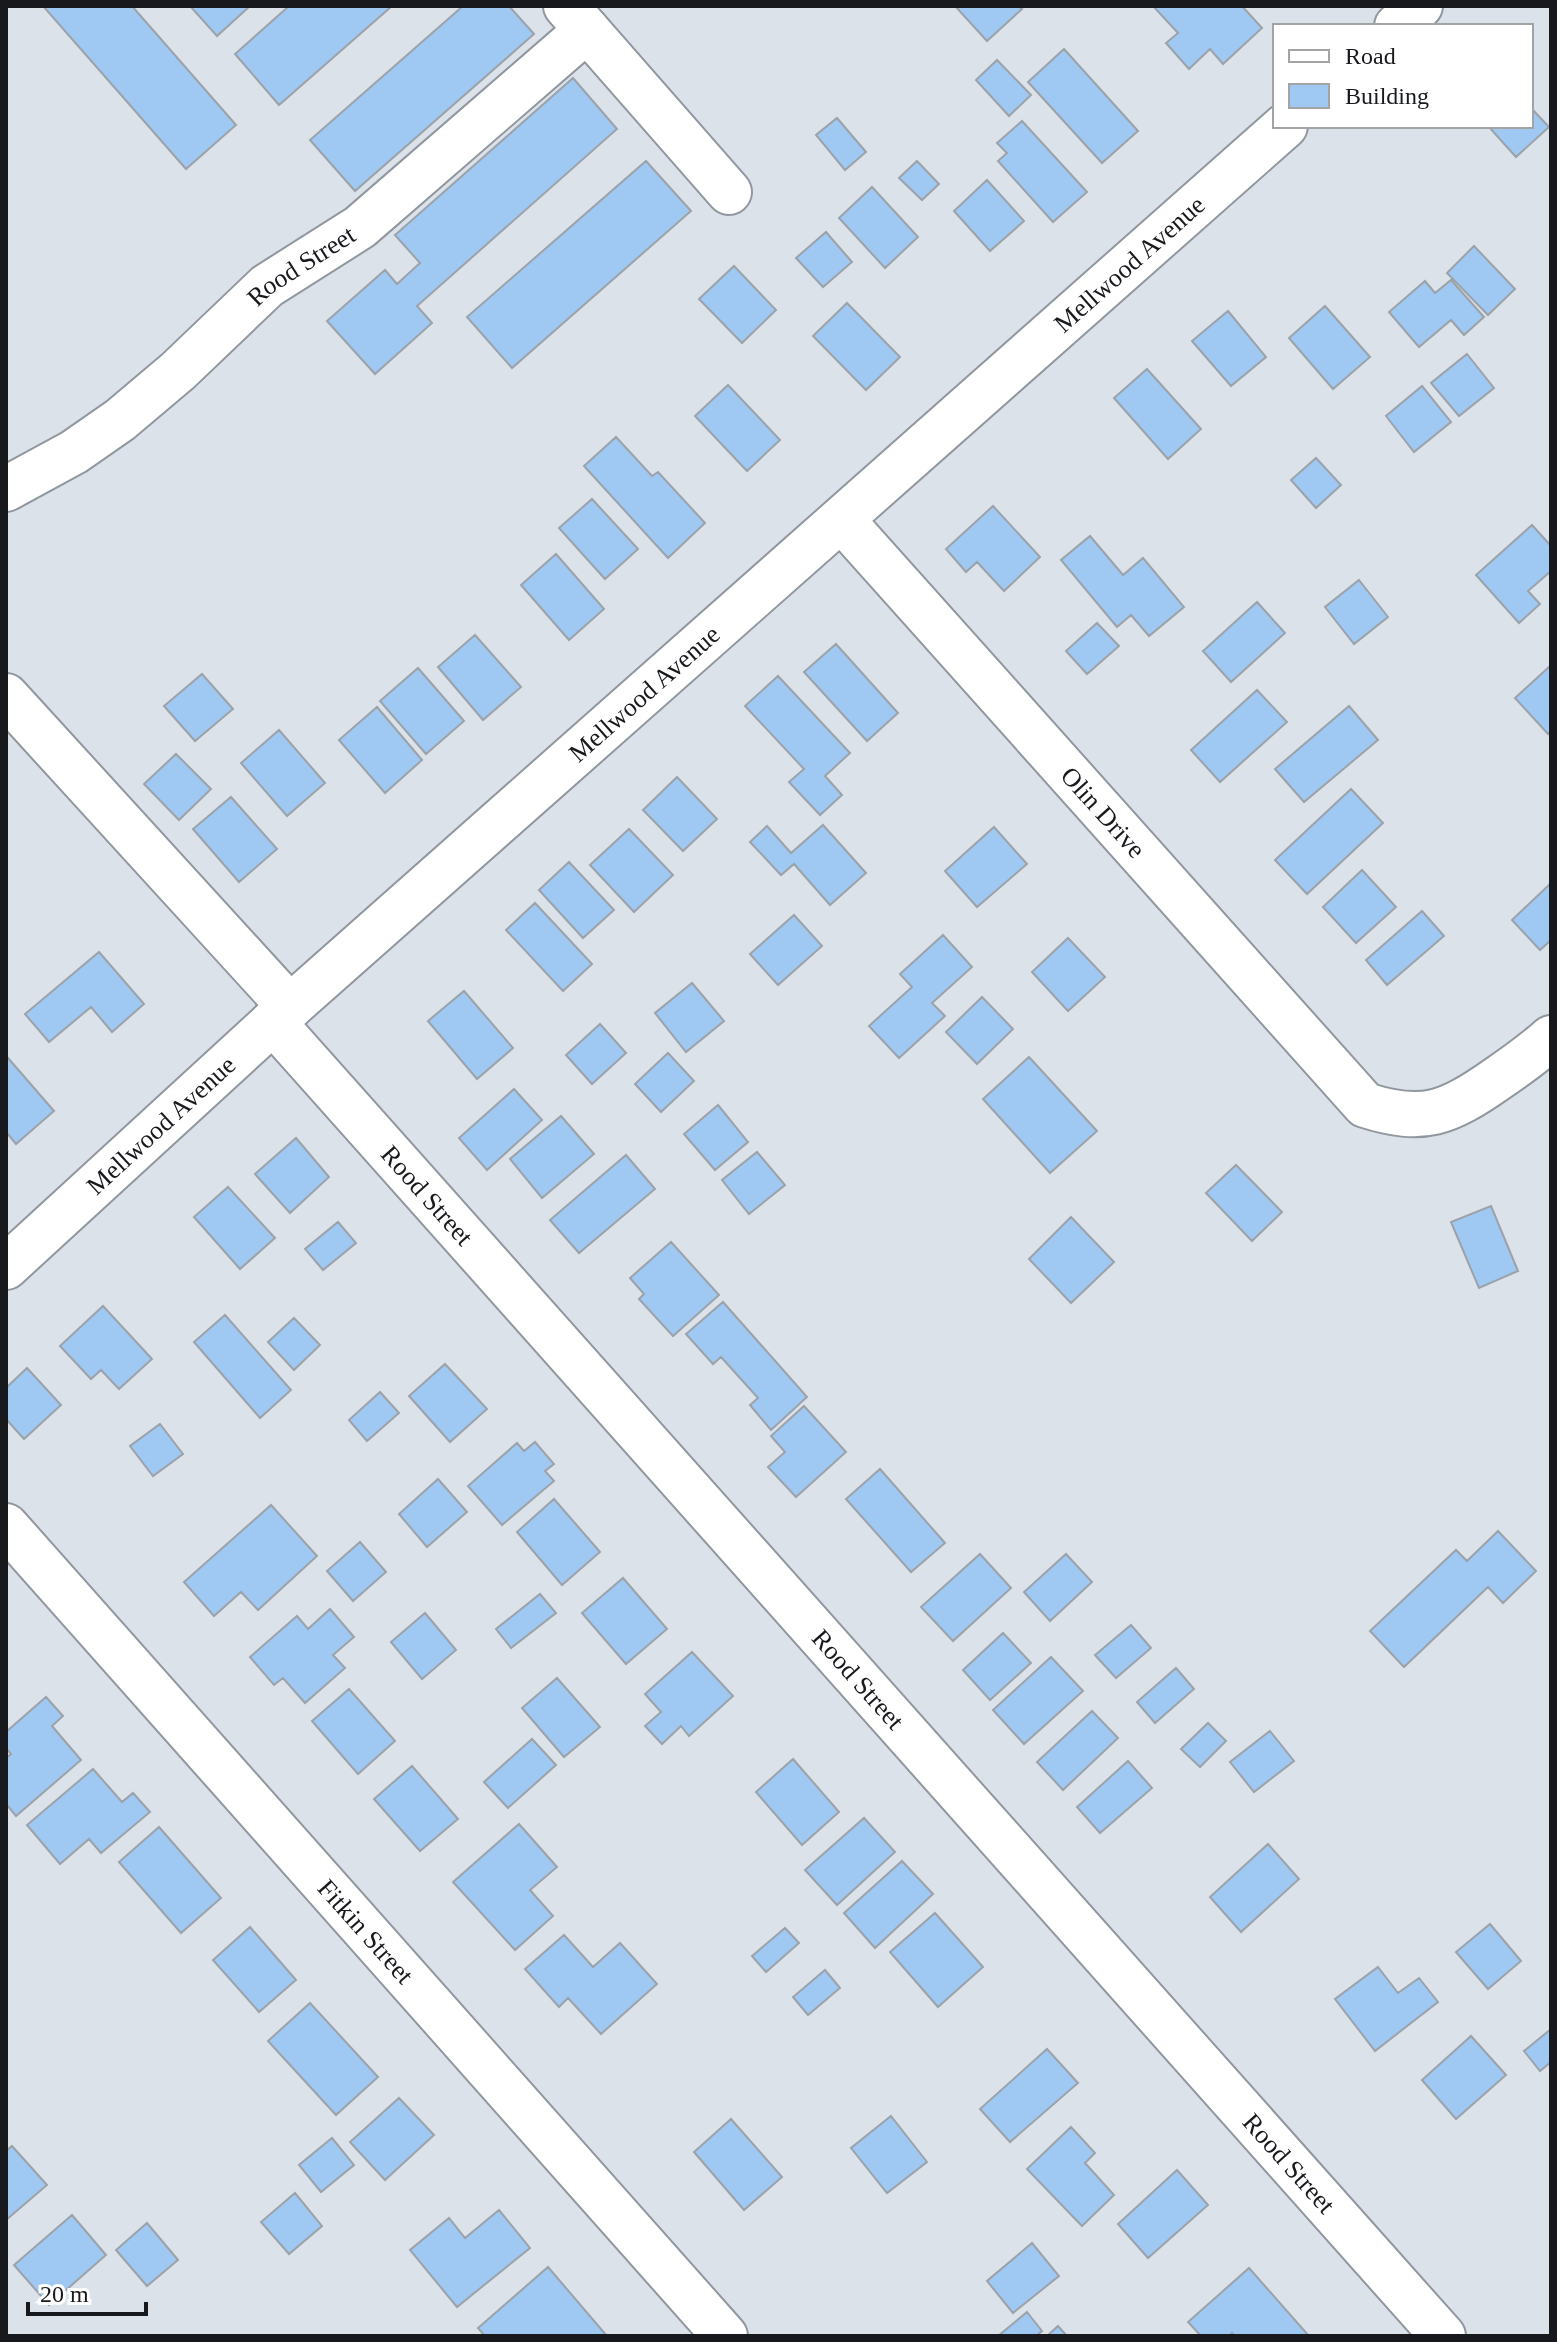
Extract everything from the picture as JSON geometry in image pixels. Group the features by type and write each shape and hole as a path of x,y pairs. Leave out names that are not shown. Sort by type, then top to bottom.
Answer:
{"street":[{"path":"1399,24 1420,6"},
{"path":"576,18 729,192"},
{"name":"Rood Street","path":"6,489 74,452 120,420 178,371 267,286 360,227 576,18"},
{"name":"Mellwood Avenue","path":"6,1267 282,1014 1283,128"},
{"name":"Olin Drive","path":"842,520 1365,1105 1392,1114 1447,1110 1501,1076 1551,1038"},
{"name":"Rood Street","path":"6,696 1443,2336"},
{"name":"Fitkin Street","path":"6,1526 725,2336"}],"building":[{"path":"43,6 132,6 236,125 186,169"},
{"path":"190,6 250,6 217,36"},
{"path":"289,6 392,6 279,105 235,54"},
{"path":"463,6 509,6 534,34 355,191 310,140"},
{"path":"955,6 1018,6 1022,9 987,41"},
{"path":"1153,6 1242,6 1262,28 1223,64 1210,49 1189,69 1166,43 1178,33"},
{"path":"1064,49 1138,131 1102,163 1028,82"},
{"path":"997,60 1031,95 1009,116 976,80"},
{"path":"573,78 617,129 417,306 432,323 375,374 327,321 385,270 397,284 420,263 395,235"},
{"path":"1533,110 1549,127 1516,157 1490,128 1533,128"},
{"path":"837,118 866,152 845,170 816,135"},
{"path":"1022,121 1087,192 1053,222 998,161 1007,153 997,143"},
{"path":"646,161 691,211 512,368 467,317"},
{"path":"917,161 939,184 922,200 899,178"},
{"path":"987,180 1024,221 990,251 954,211"},
{"path":"872,187 918,237 885,268 839,218"},
{"path":"826,232 852,262 823,287 796,258"},
{"path":"1474,246 1515,289 1488,315 1447,273"},
{"path":"734,266 776,310 742,343 699,299"},
{"path":"1451,280 1484,317 1464,335 1451,320 1419,347 1389,312 1425,281 1435,293"},
{"path":"847,303 900,357 866,390 813,336"},
{"path":"1325,306 1370,357 1333,389 1289,338"},
{"path":"1228,311 1266,357 1231,386 1192,341"},
{"path":"1467,354 1494,388 1459,416 1431,383"},
{"path":"1147,369 1201,429 1168,459 1114,398"},
{"path":"728,385 780,440 747,471 695,416"},
{"path":"1422,386 1451,422 1414,452 1386,416"},
{"path":"616,437 652,476 658,472 705,523 668,558 584,466"},
{"path":"1316,458 1341,485 1316,508 1291,480"},
{"path":"592,499 638,549 605,579 559,528"},
{"path":"993,506 1040,557 1004,591 977,562 966,572 946,549"},
{"path":"1532,525 1551,546 1551,571 1528,591 1540,604 1519,623 1476,575"},
{"path":"1090,536 1123,575 1143,558 1184,607 1149,636 1131,615 1117,627 1061,560"},
{"path":"556,554 604,609 569,640 521,585"},
{"path":"1359,580 1388,617 1354,644 1325,607"},
{"path":"1257,602 1285,633 1231,682 1203,651"},
{"path":"1097,623 1119,646 1087,674 1066,651"},
{"path":"475,635 521,687 483,720 438,667"},
{"path":"836,644 898,713 867,741 804,672"},
{"path":"1550,666 1551,731 1548,734 1515,698"},
{"path":"418,668 464,721 426,754 380,701"},
{"path":"202,674 233,709 195,741 164,706"},
{"path":"778,676 850,753 825,776 842,795 820,815 789,782 804,769 745,706"},
{"path":"1257,690 1287,722 1220,782 1191,750"},
{"path":"1349,706 1378,740 1304,802 1275,769"},
{"path":"377,707 422,760 385,793 339,740"},
{"path":"279,730 325,783 287,816 241,763"},
{"path":"176,754 211,789 179,820 144,784"},
{"path":"677,777 717,819 683,851 643,810"},
{"path":"1351,789 1383,823 1307,894 1275,860"},
{"path":"231,797 277,849 239,882 193,829"},
{"path":"823,825 866,873 830,905 794,864 781,875 750,842 767,826 791,853"},
{"path":"994,827 1027,864 977,907 945,871"},
{"path":"629,829 673,875 634,912 590,865"},
{"path":"569,862 614,910 583,938 539,890"},
{"path":"1362,870 1396,907 1356,943 1323,907"},
{"path":"1551,883 1551,940 1540,950 1512,920"},
{"path":"535,903 592,964 563,991 506,930"},
{"path":"1422,911 1444,936 1387,985 1366,960"},
{"path":"794,915 822,946 778,985 750,954"},
{"path":"943,935 972,967 932,1003 945,1016 899,1058 869,1026 912,987 900,974"},
{"path":"1068,938 1105,977 1068,1011 1032,972"},
{"path":"99,952 144,1004 112,1032 91,1007 49,1042 25,1014"},
{"path":"692,983 724,1021 686,1052 655,1013"},
{"path":"464,991 513,1048 477,1079 428,1021"},
{"path":"982,997 1013,1029 977,1064 946,1032"},
{"path":"600,1024 626,1053 592,1084 566,1055"},
{"path":"668,1053 694,1081 661,1112 635,1084"},
{"path":"1029,1057 1097,1131 1050,1173 983,1099"},
{"path":"8,1058 54,1111 16,1144 6,1132"},
{"path":"514,1089 542,1120 487,1170 459,1138"},
{"path":"718,1105 748,1142 715,1170 684,1134"},
{"path":"561,1116 594,1154 542,1198 510,1159"},
{"path":"296,1138 329,1177 290,1213 255,1174"},
{"path":"757,1152 785,1185 749,1214 722,1180"},
{"path":"626,1155 655,1189 579,1253 550,1220"},
{"path":"1236,1165 1282,1212 1252,1241 1206,1193"},
{"path":"228,1187 275,1238 240,1269 194,1217"},
{"path":"1491,1206 1518,1271 1479,1288 1451,1222"},
{"path":"1071,1217 1114,1262 1071,1303 1029,1259"},
{"path":"338,1222 356,1243 323,1270 305,1249"},
{"path":"671,1242 719,1295 673,1336 639,1299 644,1294 630,1278"},
{"path":"723,1302 807,1397 771,1430 750,1405 758,1398 721,1357 713,1364 686,1334"},
{"path":"103,1306 152,1359 119,1389 101,1370 91,1379 60,1346"},
{"path":"225,1315 291,1390 260,1418 194,1342"},
{"path":"294,1318 320,1345 294,1370 268,1342"},
{"path":"445,1364 487,1409 450,1442 409,1396"},
{"path":"27,1368 61,1405 24,1439 6,1419 6,1388"},
{"path":"380,1392 399,1413 367,1441 349,1420"},
{"path":"804,1406 846,1452 796,1497 768,1467 785,1452 771,1436"},
{"path":"160,1424 183,1454 153,1476 130,1446"},
{"path":"535,1442 554,1464 545,1471 554,1481 502,1525 468,1486 517,1443 524,1451"},
{"path":"880,1469 945,1543 911,1572 846,1499"},
{"path":"438,1479 467,1512 427,1547 399,1514"},
{"path":"554,1499 600,1552 562,1585 517,1532"},
{"path":"271,1505 317,1556 258,1610 241,1592 214,1616 184,1582"},
{"path":"1498,1531 1536,1571 1503,1603 1488,1587 1404,1667 1370,1631 1456,1550 1467,1561"},
{"path":"360,1542 386,1572 353,1601 327,1571"},
{"path":"980,1554 1011,1588 953,1641 921,1607"},
{"path":"1066,1554 1092,1582 1050,1621 1024,1592"},
{"path":"623,1578 667,1629 626,1664 582,1613"},
{"path":"540,1594 556,1613 511,1648 496,1629"},
{"path":"330,1609 354,1637 333,1655 345,1668 305,1703 283,1678 274,1685 250,1657 297,1616 308,1629"},
{"path":"425,1613 456,1650 422,1679 391,1642"},
{"path":"1131,1625 1151,1648 1116,1678 1095,1655"},
{"path":"1003,1633 1031,1663 990,1700 963,1670"},
{"path":"692,1652 733,1696 689,1736 681,1726 662,1744 645,1726 661,1712 645,1694"},
{"path":"1051,1657 1083,1691 1024,1744 993,1710"},
{"path":"1176,1668 1194,1689 1155,1723 1137,1702"},
{"path":"557,1678 600,1727 564,1757 522,1708"},
{"path":"349,1689 395,1741 358,1774 312,1721"},
{"path":"46,1697 63,1716 52,1726 81,1760 16,1816 6,1804 6,1758 11,1754 6,1748 6,1732"},
{"path":"1092,1711 1118,1738 1063,1790 1037,1762"},
{"path":"1208,1723 1226,1741 1200,1767 1181,1749"},
{"path":"1270,1731 1294,1761 1254,1792 1230,1762"},
{"path":"532,1739 556,1765 508,1808 484,1782"},
{"path":"793,1759 839,1812 802,1845 756,1792"},
{"path":"1128,1761 1152,1788 1100,1833 1077,1807"},
{"path":"412,1766 458,1819 420,1851 374,1799"},
{"path":"93,1769 122,1802 133,1793 150,1812 101,1853 89,1839 60,1864 27,1825"},
{"path":"864,1818 895,1852 837,1905 805,1870"},
{"path":"519,1824 557,1867 530,1890 553,1916 515,1950 453,1882"},
{"path":"159,1827 221,1898 181,1933 119,1862"},
{"path":"1268,1844 1299,1879 1241,1932 1210,1897"},
{"path":"902,1861 933,1894 875,1948 844,1913"},
{"path":"935,1913 983,1967 938,2007 890,1952"},
{"path":"1490,1924 1521,1961 1488,1989 1456,1952"},
{"path":"250,1927 296,1980 259,2012 213,1960"},
{"path":"785,1928 799,1943 766,1972 752,1956"},
{"path":"564,1935 593,1967 620,1943 657,1984 601,2034 568,1998 559,2007 525,1969"},
{"path":"1378,1967 1398,1993 1419,1978 1438,2002 1375,2051 1335,1999"},
{"path":"825,1970 840,1988 808,2015 793,1997"},
{"path":"310,2003 378,2077 336,2115 268,2041"},
{"path":"1551,2029 1551,2062 1540,2071 1524,2051"},
{"path":"1471,2036 1506,2075 1456,2119 1422,2080"},
{"path":"1047,2049 1078,2083 1010,2142 980,2109"},
{"path":"399,2098 434,2135 385,2180 350,2142"},
{"path":"891,2116 927,2162 887,2193 851,2148"},
{"path":"731,2119 782,2177 744,2210 694,2152"},
{"path":"1071,2127 1095,2153 1085,2163 1114,2195 1082,2226 1027,2169"},
{"path":"332,2138 354,2165 321,2192 299,2165"},
{"path":"12,2146 47,2185 6,2220 6,2151"},
{"path":"1177,2170 1208,2205 1148,2258 1118,2224"},
{"path":"295,2193 322,2226 289,2254 261,2222"},
{"path":"499,2210 530,2248 457,2307 410,2250 449,2218 465,2238"},
{"path":"72,2215 106,2255 49,2305 14,2265"},
{"path":"147,2223 178,2260 147,2286 116,2250"},
{"path":"1032,2243 1059,2276 1013,2313 987,2281"},
{"path":"548,2267 607,2336 485,2336 478,2328"},
{"path":"1249,2268 1309,2336 1235,2336 1232,2333 1229,2336 1201,2336 1188,2322"},
{"path":"1027,2312 1042,2331 1036,2336 998,2336"},
{"path":"1058,2326 1067,2336 1047,2336"}]}
